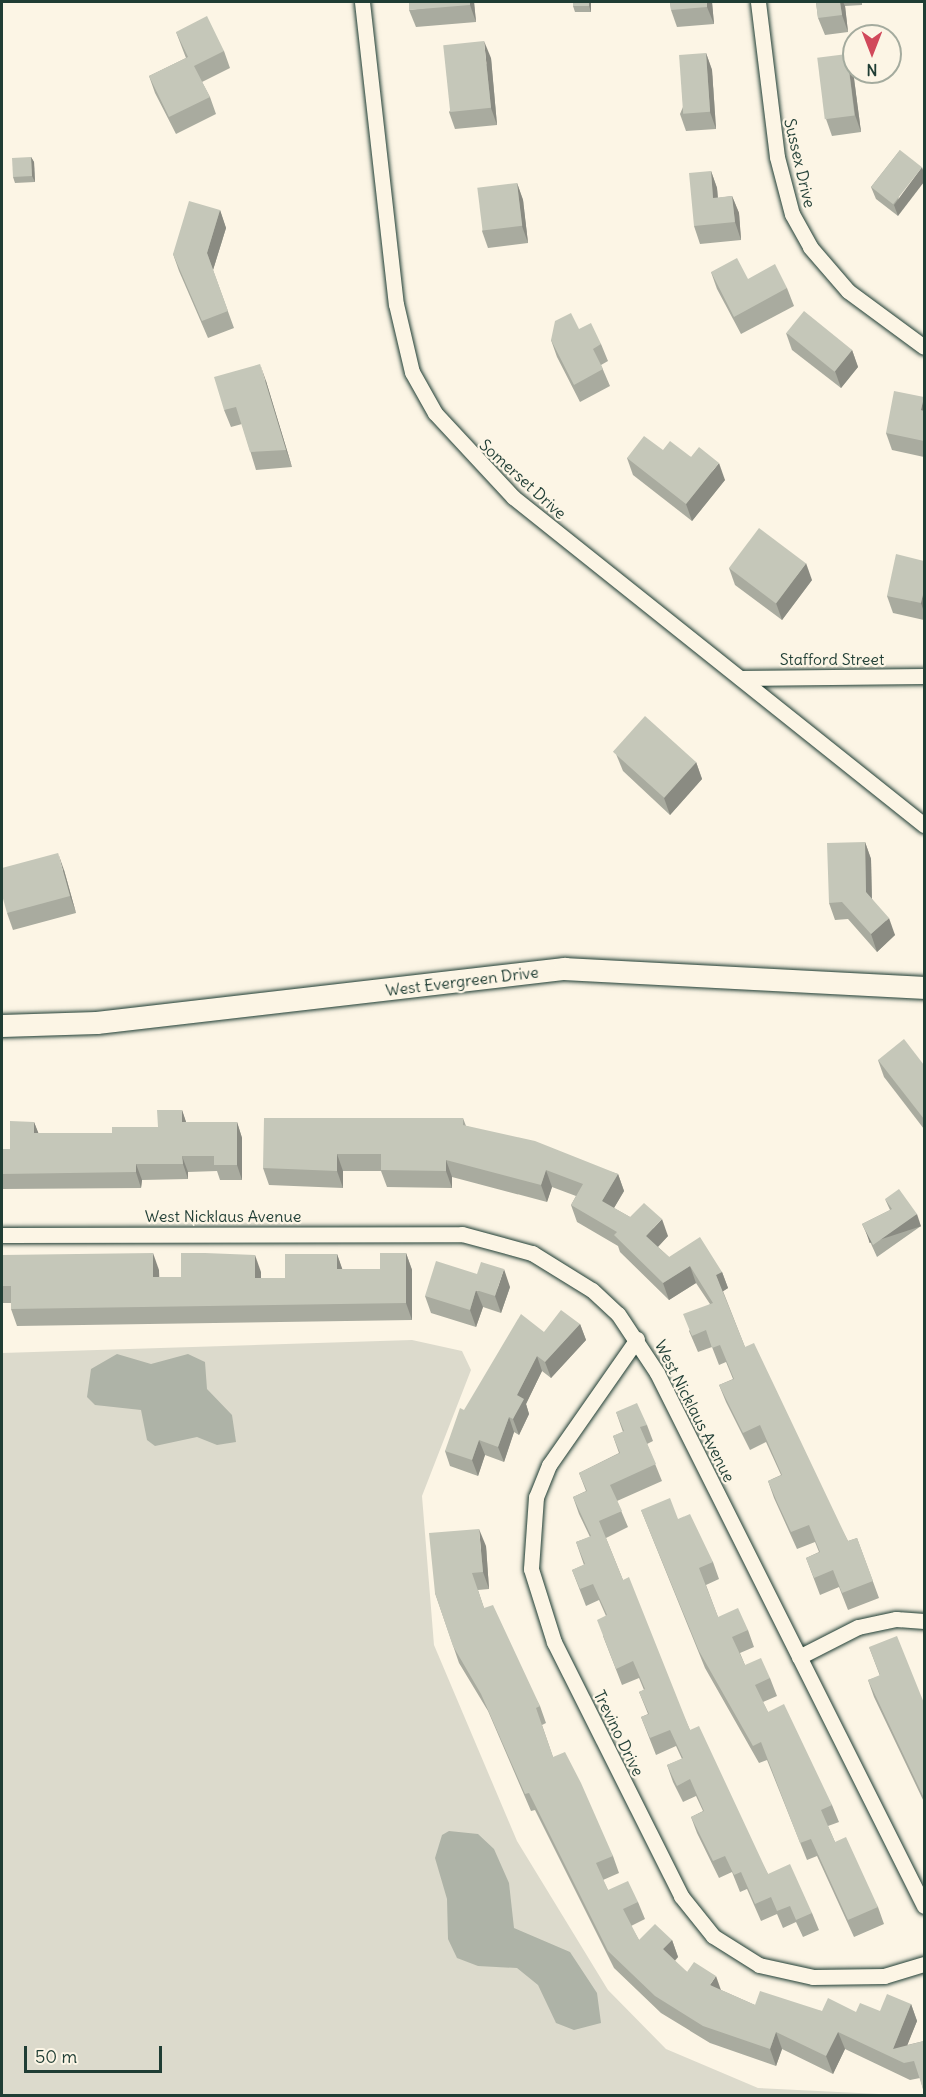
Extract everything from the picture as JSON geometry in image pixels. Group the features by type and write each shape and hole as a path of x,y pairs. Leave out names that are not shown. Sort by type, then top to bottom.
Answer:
{"street":[{"name":"Somerset Drive","path":"362,2 396,304 405,350 423,393 463,449 513,497 924,825"},
{"name":"Sussex Drive","path":"758,2 777,157 792,214 810,247 848,291 924,347"},
{"name":"Stafford Street","path":"740,678 924,676"},
{"name":"West Evergreen Drive","path":"2,1026 97,1023 565,969 924,988"},
{"name":"West Nicklaus Avenue","path":"2,1235 462,1234 498,1241 563,1269 601,1298 637,1339 924,1906"},
{"name":"Trevino Drive","path":"637,1339 549,1465 536,1497 531,1569 554,1642 681,1896 714,1936 751,1961 794,1975 884,1976 924,1964"},
{"path":"799,1657 858,1627 896,1618 924,1621"}],"shaded area":[{"path":"412,1340 462,1351 471,1370 422,1496 434,1645 517,1841 608,1990 666,2049 758,2088 899,2095 2,2096 2,1353"},
{"path":"117,1354 151,1364 188,1354 205,1362 207,1389 232,1415 236,1442 217,1445 197,1437 155,1446 147,1440 141,1410 95,1405 87,1397 91,1369"},
{"path":"449,1831 478,1834 494,1849 509,1883 514,1928 570,1952 597,1993 601,2023 574,2030 556,2023 538,1985 517,1968 478,1966 457,1958 448,1939 447,1899 435,1858 442,1835"}],"building":[{"path":"409,2 470,2 470,5 409,10"},
{"path":"573,2 589,2 589,6 573,6"},
{"path":"670,2 707,2 707,7 671,10"},
{"path":"816,2 840,2 842,15 818,18"},
{"path":"207,16 224,51 194,66 210,97 169,117 149,76 188,57 176,32"},
{"path":"484,41 491,108 450,112 443,45"},
{"path":"706,53 710,112 683,114 679,55"},
{"path":"842,55 842,84 851,84 855,116 825,119 817,58"},
{"path":"900,150 922,167 893,204 871,187"},
{"path":"31,157 32,176 13,177 12,158"},
{"path":"711,171 713,198 732,196 735,222 694,226 689,173"},
{"path":"517,183 522,226 483,231 477,188"},
{"path":"189,201 220,210 207,253 228,311 202,321 173,254"},
{"path":"737,258 748,279 775,264 787,288 734,317 711,272"},
{"path":"804,311 852,350 835,372 786,333"},
{"path":"571,313 579,329 591,323 601,344 593,349 603,369 574,385 551,340 555,321"},
{"path":"260,364 286,450 250,452 236,407 224,410 214,377"},
{"path":"894,391 924,397 921,410 924,411 924,441 886,433"},
{"path":"644,436 663,450 670,441 691,457 699,447 719,463 686,504 627,458"},
{"path":"759,528 806,564 776,603 729,568"},
{"path":"896,554 924,561 924,590 921,603 887,596"},
{"path":"645,716 696,762 664,798 613,752"},
{"path":"865,842 866,892 889,918 871,934 842,902 829,903 827,843"},
{"path":"58,853 70,896 7,913 2,895 2,868"},
{"path":"904,1039 924,1065 924,1119 878,1060"},
{"path":"157,1110 182,1110 182,1122 237,1122 237,1165 214,1165 214,1156 182,1156 183,1164 136,1164 136,1172 2,1174 2,1149 10,1149 10,1121 34,1122 34,1133 112,1133 112,1127 158,1127"},
{"path":"264,1118 463,1118 463,1125 535,1141 618,1174 602,1201 630,1217 644,1203 662,1219 646,1236 669,1257 700,1237 722,1272 716,1275 745,1347 754,1343 848,1541 857,1538 873,1581 842,1593 833,1570 814,1578 806,1558 820,1552 809,1525 791,1532 768,1481 782,1475 760,1425 743,1433 719,1385 734,1379 720,1345 712,1348 706,1330 692,1336 683,1314 713,1303 690,1266 663,1283 614,1235 617,1232 571,1205 583,1184 546,1170 541,1185 446,1160 446,1171 381,1170 381,1154 337,1154 337,1171 263,1168"},
{"path":"899,1189 917,1214 873,1245 862,1224 892,1209 885,1199"},
{"path":"153,1253 153,1277 181,1277 181,1253 205,1253 255,1255 255,1278 285,1278 285,1254 337,1254 337,1269 380,1269 380,1253 406,1253 406,1303 11,1309 11,1286 2,1286 2,1255"},
{"path":"436,1261 477,1274 481,1262 504,1269 495,1296 476,1290 470,1310 425,1296"},
{"path":"561,1310 580,1324 545,1362 537,1356 517,1395 524,1399 513,1419 509,1417 498,1447 479,1440 472,1460 445,1451 460,1408 464,1410 521,1314 544,1332"},
{"path":"637,1403 647,1425 640,1427 656,1464 610,1485 622,1511 599,1521 623,1580 629,1577 690,1730 699,1726 768,1874 790,1864 812,1913 796,1920 790,1906 777,1911 771,1897 755,1904 741,1872 734,1875 725,1856 713,1861 691,1817 704,1811 690,1779 677,1786 667,1765 683,1758 670,1730 650,1738 641,1717 649,1714 639,1692 645,1689 633,1661 616,1669 597,1620 607,1615 593,1584 580,1589 572,1570 585,1564 576,1542 591,1536 573,1497 587,1491 579,1473 620,1453 613,1436 624,1431 616,1412"},
{"path":"670,1498 678,1519 690,1514 713,1562 699,1568 718,1617 738,1608 748,1630 732,1637 745,1665 761,1658 770,1678 755,1685 768,1712 784,1704 832,1805 821,1810 835,1842 846,1837 878,1907 848,1920 811,1839 800,1843 761,1742 753,1746 699,1651 641,1510"},
{"path":"479,1529 483,1572 472,1573 484,1608 493,1605 540,1706 536,1708 553,1757 565,1752 581,1783 613,1856 596,1863 608,1890 628,1881 638,1902 623,1909 639,1940 655,1924 672,1940 663,1949 687,1972 694,1962 716,1976 710,1985 755,2005 760,1991 822,2011 828,1998 856,2012 860,2003 880,2011 887,1994 911,2004 893,2049 924,2041 924,2096 914,2061 904,2063 838,2032 826,2056 776,2032 770,2049 703,2026 655,1996 608,1951 529,1793 525,1794 481,1694 453,1646 435,1593 429,1533"},
{"path":"897,1636 924,1703 924,1798 868,1680 880,1675 869,1647"}]}
